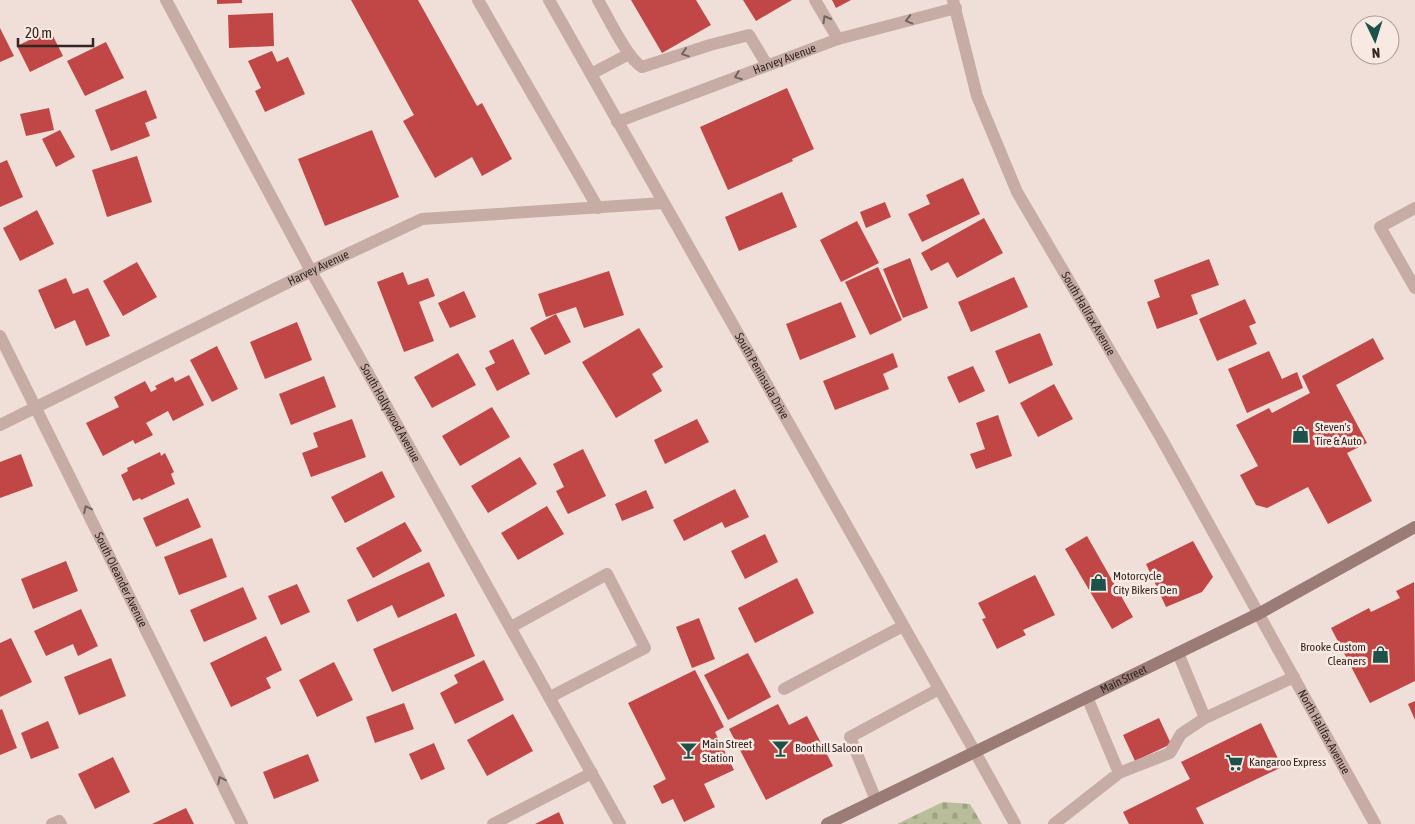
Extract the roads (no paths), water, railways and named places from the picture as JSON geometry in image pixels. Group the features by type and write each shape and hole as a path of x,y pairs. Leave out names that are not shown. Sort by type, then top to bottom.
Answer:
{"main road":[{"name":"Main Street","path":"828,824 1260,613 1415,527"}],"street":[{"name":"South Hollywood Avenue","path":"166,0 312,271 620,824"},
{"path":"478,0 598,208"},
{"name":"South Peninsula Drive","path":"549,0 1015,824"},
{"path":"598,0 630,54 637,64 642,67 710,45 749,35 767,65"},
{"path":"815,0 838,39"},
{"name":"Harvey Avenue","path":"617,122 838,39 955,4"},
{"name":"South Halifax Avenue","path":"955,4 977,96 1017,192 1160,436 1260,613"},
{"path":"591,74 630,54"},
{"name":"Harvey Avenue","path":"0,425 312,271 422,220 663,203"},
{"path":"1415,208 1380,227 1415,288"},
{"name":"South Oleander Avenue","path":"0,336 242,824"},
{"path":"511,627 607,574 645,648 550,698"},
{"name":"North Halifax Avenue","path":"1260,613 1376,824"},
{"path":"784,689 903,626"},
{"path":"1178,653 1205,718"},
{"path":"1054,824 1119,773 1170,753 1181,734 1205,718 1294,677"},
{"path":"876,800 850,736 939,689"},
{"path":"1087,697 1119,773"},
{"path":"493,824 592,773"},
{"path":"52,824 60,820 61,824"}],"place":[{"name":"Steven's Tire & Auto","path":"1301,434"},
{"name":"Motorcycle City Bikers Den","path":"1099,583"},
{"name":"Brooke Custom Cleaners","path":"1380,654"},
{"name":"Boothill Saloon","path":"781,748"},
{"name":"Main Street Station","path":"688,751"},
{"name":"Kangaroo Express","path":"1235,762"}]}
